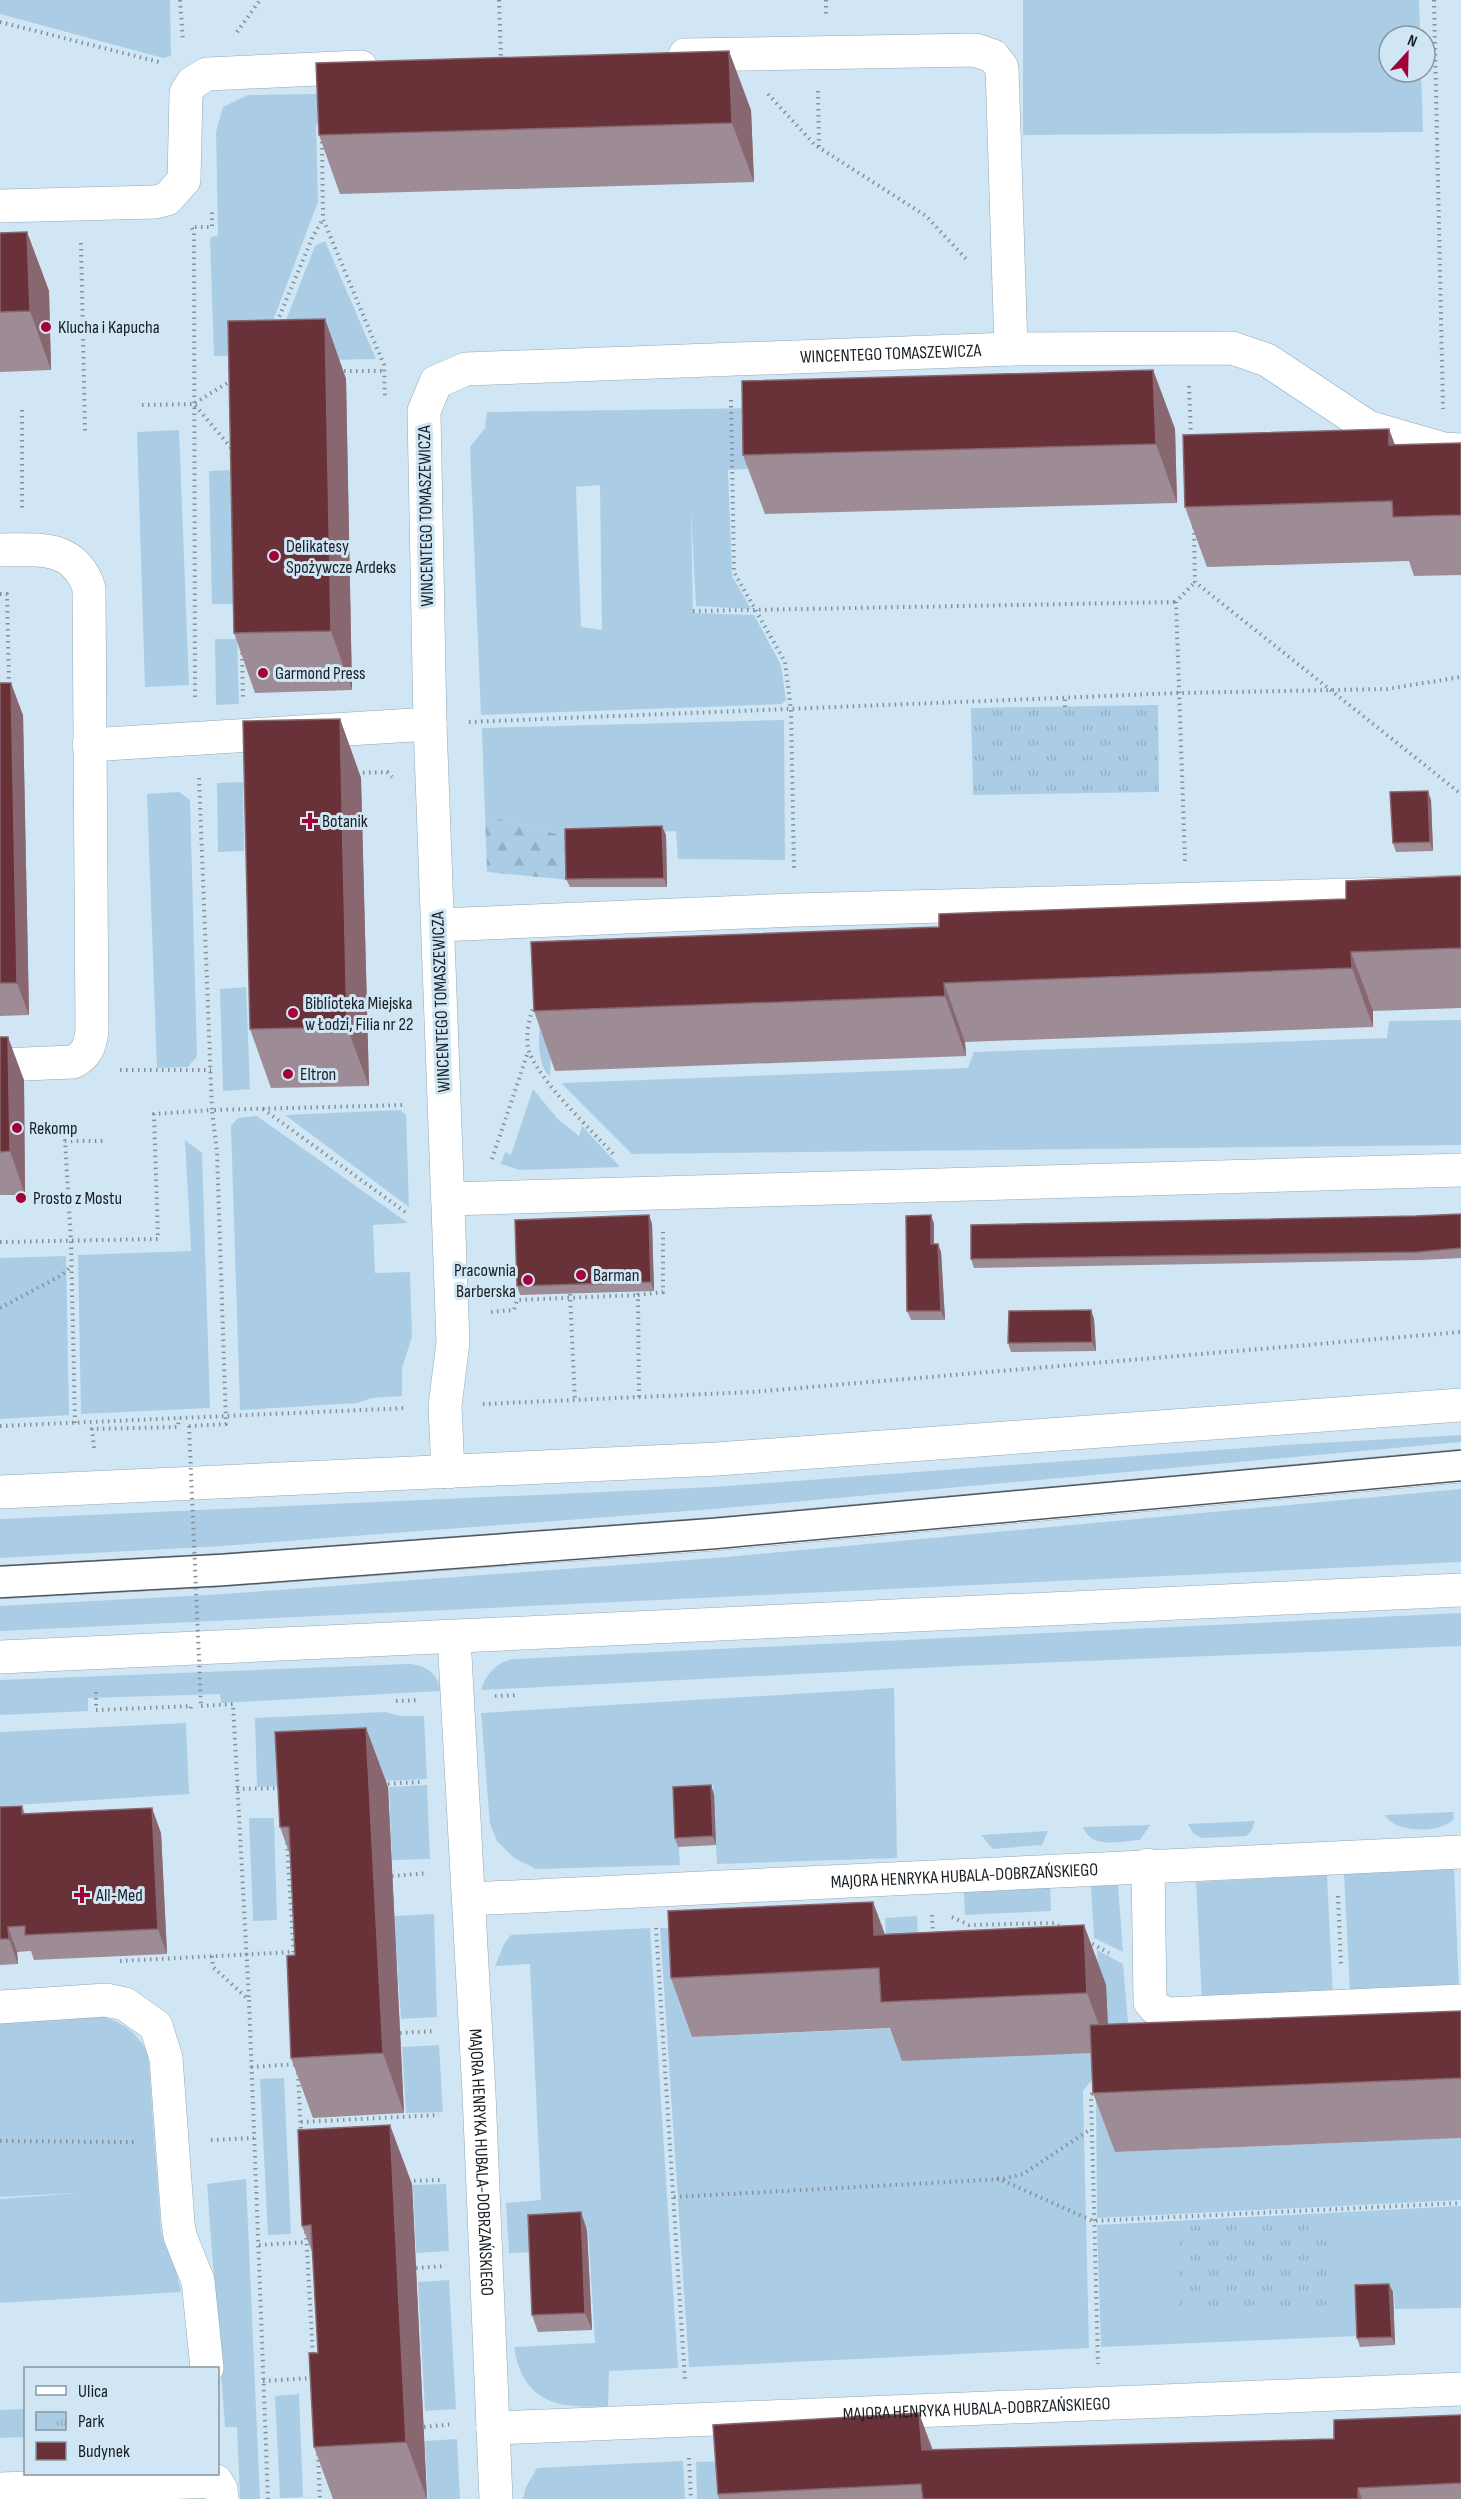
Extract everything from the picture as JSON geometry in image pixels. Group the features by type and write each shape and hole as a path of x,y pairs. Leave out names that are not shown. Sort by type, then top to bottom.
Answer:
{"street":[{"path":"651,56 975,50 993,56 1002,68 1011,349"},
{"path":"0,206 155,202 167,199 177,191 183,180 186,93 192,82 207,74 395,66"},
{"name":"WINCENTEGO TOMASZEWICZA","path":"448,1472 445,1406 453,1342 452,1314 463,1198 445,1104 430,724 424,411 436,382 466,369 1011,349 1232,348 1267,360 1368,427 1452,450"},
{"path":"0,1065 74,1062 83,1057 90,1045 92,1031 89,588 84,574 61,553 11,550"},
{"path":"89,745 430,724"},
{"path":"438,925 795,910 1461,892"},
{"path":"463,1198 1461,1170"},
{"path":"0,1492 796,1454 1461,1405"},
{"path":"0,1582 222,1570 714,1534 1461,1466"},
{"path":"0,1657 1461,1590"},
{"name":"MAJORA HENRYKA HUBALA-DOBRZAŃSKIEGO","path":"454,1637 469,1899 496,2499"},
{"name":"MAJORA HENRYKA HUBALA-DOBRZAŃSKIEGO","path":"469,1899 1148,1865 1461,1852"},
{"path":"1148,1865 1150,2002 1155,2008 1168,2014 1461,2001"},
{"path":"0,2007 106,2000 125,2004 140,2012 156,2026 163,2043 178,2223 180,2236 198,2280 207,2367"},
{"name":"MAJORA HENRYKA HUBALA-DOBRZAŃSKIEGO","path":"493,2428 687,2422 1461,2389"},
{"path":"0,2489 218,2484"}],"path":[{"path":"499,0 501,61"},
{"path":"1434,0 1452,450"},
{"path":"0,22 207,74"},
{"path":"732,54 815,146 926,216 1010,305"},
{"path":"322,137 323,219 384,365 385,406"},
{"path":"177,191 194,232 195,712"},
{"path":"80,204 85,431"},
{"path":"274,329 313,236 323,219"},
{"path":"1188,348 1191,441"},
{"path":"730,360 734,572 785,662 791,710 795,910"},
{"path":"326,371 384,371"},
{"path":"142,405 194,404 239,376"},
{"path":"194,404 236,453"},
{"path":"9,690 7,594 22,410"},
{"path":"1186,899 1176,602 1195,582 1194,523"},
{"path":"1195,582 1461,794"},
{"path":"0,594 7,594"},
{"path":"693,611 1176,602"},
{"path":"242,652 244,735"},
{"path":"430,724 1179,693 1387,689 1461,677"},
{"path":"1065,698 1065,707"},
{"path":"352,773 387,772 394,778"},
{"path":"211,776 199,776 210,1071 217,1152 226,1424 189,1426 189,1444 201,1706 233,1704 252,2067 268,2499"},
{"path":"463,1198 528,1052 531,1011 538,997"},
{"path":"452,1314 514,1310 517,1300 663,1292 653,1193 624,1166 543,1075 528,1052"},
{"path":"83,1057 124,1072 210,1071"},
{"path":"0,1242 158,1239 154,1114 212,1110 445,1104"},
{"path":"263,1109 415,1218 414,1207"},
{"path":"75,1423 72,1266 65,1141 105,1141"},
{"path":"0,1308 62,1275 72,1266"},
{"path":"638,1295 639,1398"},
{"path":"570,1296 575,1401"},
{"path":"472,1404 752,1392 1461,1332"},
{"path":"411,1398 411,1408"},
{"path":"0,1426 402,1408"},
{"path":"103,1448 92,1449 92,1429 178,1427 178,1418"},
{"path":"179,1445 189,1444"},
{"path":"189,1685 201,1685"},
{"path":"96,1688 96,1710 191,1706 190,1712"},
{"path":"492,1696 519,1695"},
{"path":"378,1784 424,1782"},
{"path":"237,1789 284,1788"},
{"path":"287,1835 294,1964"},
{"path":"1336,1858 1342,2005"},
{"path":"392,1876 431,1872"},
{"path":"932,1908 933,1940"},
{"path":"655,1921 691,2499"},
{"path":"1054,1923 1054,1934"},
{"path":"178,1957 293,1952"},
{"path":"212,1956 213,1967 249,2000"},
{"path":"400,2033 436,2031"},
{"path":"297,2053 302,2144"},
{"path":"252,2067 298,2064"},
{"path":"1098,2086 1091,2095 1099,2405"},
{"path":"301,2122 441,2115"},
{"path":"674,2198 997,2178 1023,2174 1092,2128"},
{"path":"0,2140 171,2142 254,2138"},
{"path":"997,2178 1093,2221 1461,2203"},
{"path":"397,2182 455,2179"},
{"path":"306,2231 314,2389"},
{"path":"259,2245 307,2242"},
{"path":"416,2268 448,2265"},
{"path":"263,2381 314,2378"},
{"path":"424,2427 455,2424"},
{"path":"317,2444 320,2499"}],"green space":[{"path":"0,0 170,0 171,56 163,58 0,14"},
{"path":"1023,0 1419,0 1420,24 1377,24 1377,84 1421,84 1423,132 1023,135"},
{"path":"363,93 324,108 316,126 318,202 260,355 214,356 210,238 218,235 216,132 223,107 248,95"},
{"path":"325,241 376,359 270,361 315,246"},
{"path":"758,408 760,468 728,470 732,576 751,609 696,606 691,510 693,613 754,615 781,665 786,700 782,704 481,715 470,447 485,428 487,412","holes":["600,485 602,630 581,627 576,487"]},
{"path":"179,430 189,685 145,687 137,432"},
{"path":"232,470 235,604 212,604 209,471"},
{"path":"215,639 237,639 239,704 216,705"},
{"path":"1158,705 1159,792 973,795 971,708"},
{"path":"784,720 785,860 678,859 676,831 568,837 485,815 482,728"},
{"path":"243,782 244,851 218,852 217,783"},
{"path":"179,792 190,800 197,1056 188,1067 157,1068 147,794"},
{"path":"485,815 568,837 569,880 487,872"},
{"path":"246,987 250,1089 223,1091 220,989"},
{"path":"553,1001 550,1077 540,1057 539,1040 543,1015"},
{"path":"1461,1020 1461,1145 632,1154 561,1083 968,1068 974,1052 1387,1038 1389,1021"},
{"path":"533,1089 557,1118 579,1136 582,1126 620,1167 520,1170 501,1164 505,1152 511,1155"},
{"path":"400,1110 406,1115 409,1207 285,1115"},
{"path":"257,1116 408,1223 373,1225 375,1273 410,1272 412,1337 402,1368 402,1396 372,1398 357,1403 240,1410 231,1126 238,1118"},
{"path":"185,1140 202,1153 210,1408 81,1414 78,1255 191,1251"},
{"path":"66,1256 69,1415 0,1419 0,1258"},
{"path":"1461,1435 1461,1442 714,1509 222,1546 0,1558 0,1519 713,1487 1285,1445"},
{"path":"1461,1489 1461,1562 0,1631 0,1606 224,1594 715,1558"},
{"path":"1461,1613 1461,1646 961,1666 481,1690 497,1665 514,1659"},
{"path":"409,1664 426,1668 434,1675 441,1691 221,1703 220,1694 88,1698 88,1711 0,1715 0,1680"},
{"path":"894,1688 897,1858 717,1864 713,1785 675,1788 680,1865 536,1869 514,1858 497,1841 490,1824 481,1713"},
{"path":"385,1712 401,1716 424,1716 427,1779 257,1787 255,1718"},
{"path":"186,1723 189,1794 0,1806 0,1732"},
{"path":"427,1785 430,1859 392,1860 389,1787"},
{"path":"1454,1812 1453,1820 1428,1829 1398,1826 1385,1815"},
{"path":"249,1818 274,1818 277,1920 253,1921"},
{"path":"1255,1821 1252,1830 1246,1836 1202,1838 1193,1833 1188,1824"},
{"path":"1150,1825 1140,1840 1107,1843 1093,1839 1083,1827"},
{"path":"1048,1831 1042,1845 993,1849 981,1835"},
{"path":"1454,1869 1459,1988 1350,1992 1344,1873"},
{"path":"1327,1875 1333,1996 1202,2002 1196,1882"},
{"path":"1118,1885 1123,1952 1094,1938 1091,1886"},
{"path":"1050,1887 1051,1911 965,1915 964,1891"},
{"path":"434,1914 437,2017 401,2019 394,1916"},
{"path":"917,1916 921,1993 887,1951 885,1918"},
{"path":"710,1927 692,2037 900,2028 1098,1985 1097,1950 1123,1964 1129,2034 1083,2091 1089,2348 689,2367 660,1928"},
{"path":"650,1928 678,2368 609,2371 608,2406 573,2406 545,2399 534,2391 525,2380 514,2347 595,2343 588,2228 533,2231 533,2252 509,2253 506,2203 541,2200 530,1964 495,1966 504,1944 511,1935"},
{"path":"100,2016 116,2021 128,2029 148,2052 161,2232 177,2274 181,2292 0,2303 0,2199 78,2193 0,2197 0,2021"},
{"path":"439,2045 443,2112 406,2113 402,2047"},
{"path":"284,2078 291,2234 268,2235 260,2079"},
{"path":"1096,2097 1115,2152 1461,2138 1461,2200 1097,2218"},
{"path":"246,2179 260,2499 240,2499 237,2427 225,2427 207,2184"},
{"path":"446,2184 449,2251 416,2253 413,2185"},
{"path":"1461,2206 1461,2308 1395,2309 1394,2292 1357,2292 1358,2336 1101,2347 1097,2225"},
{"path":"1327,2220 1331,2308 1179,2315 1178,2226"},
{"path":"449,2280 456,2409 425,2411 418,2282"},
{"path":"299,2394 303,2497 280,2498 275,2396"},
{"path":"24,2409 24,2437 0,2438 0,2410"},
{"path":"457,2439 460,2499 428,2499 425,2441"},
{"path":"758,2460 734,2499 697,2499 696,2462"},
{"path":"683,2461 685,2499 523,2499 526,2487 537,2468"}],"building":[{"path":"729,51 732,123 319,135 316,63"},
{"path":"27,232 30,311 0,312 0,233"},
{"path":"325,319 331,631 234,633 228,321"},
{"path":"1153,370 1156,444 743,455 742,381"},
{"path":"1389,429 1389,445 1461,443 1461,515 1393,517 1392,501 1185,507 1183,435"},
{"path":"0,683 11,683 17,983 0,983"},
{"path":"340,719 347,1027 250,1029 243,721"},
{"path":"1428,791 1430,842 1393,843 1390,792"},
{"path":"662,826 664,878 566,879 565,829"},
{"path":"1461,876 1461,948 1351,952 1352,968 944,983 945,996 534,1011 531,942 939,927 939,914 1346,899 1346,881"},
{"path":"0,1037 8,1037 10,1151 0,1152"},
{"path":"1461,1214 1461,1248 1418,1252 971,1259 971,1225"},
{"path":"649,1215 651,1282 517,1286 515,1220"},
{"path":"931,1215 931,1244 938,1244 941,1311 907,1311 906,1216"},
{"path":"1091,1310 1092,1342 1008,1343 1009,1311"},
{"path":"366,1728 383,2053 291,2058 287,1956 295,1955 289,1827 280,1827 275,1732"},
{"path":"711,1785 713,1836 675,1838 673,1787"},
{"name":"All-Med","path":"22,1806 22,1814 152,1808 158,1929 25,1935 25,1926 8,1927 9,1939 0,1939 0,1807"},
{"path":"873,1902 874,1935 1084,1925 1087,1993 881,2002 879,1968 671,1978 668,1911"},
{"path":"1461,2011 1461,2078 1093,2093 1090,2025"},
{"path":"390,2125 406,2442 314,2447 309,2353 318,2353 311,2225 302,2226 298,2130"},
{"path":"581,2212 585,2313 532,2315 528,2215"},
{"path":"1389,2284 1392,2337 1357,2338 1355,2285"},
{"path":"919,2413 922,2450 1334,2439 1334,2420 1461,2415 1461,2483 1358,2488 1358,2499 923,2499 921,2484 718,2494 713,2425"}],"tram line":[{"path":"0,1566 222,1554 714,1518 1461,1450"},
{"path":"0,1598 223,1586 715,1549 1461,1481"}],"place":[{"name":"Klucha i Kapucha","path":"46,327"},
{"name":"Delikatesy Spożywcze Ardeks","path":"274,556"},
{"name":"Garmond Press","path":"263,673"},
{"name":"Botanik","path":"310,821"},
{"name":"Biblioteka Miejska w Łodzi, Filia nr 22","path":"293,1013"},
{"name":"Eltron","path":"288,1074"},
{"name":"Rekomp","path":"17,1128"},
{"name":"Prosto z Mostu","path":"21,1198"},
{"name":"Barman","path":"581,1275"},
{"name":"Pracownia Barberska","path":"528,1280"},
{"name":"All-Med","path":"82,1895"}]}
